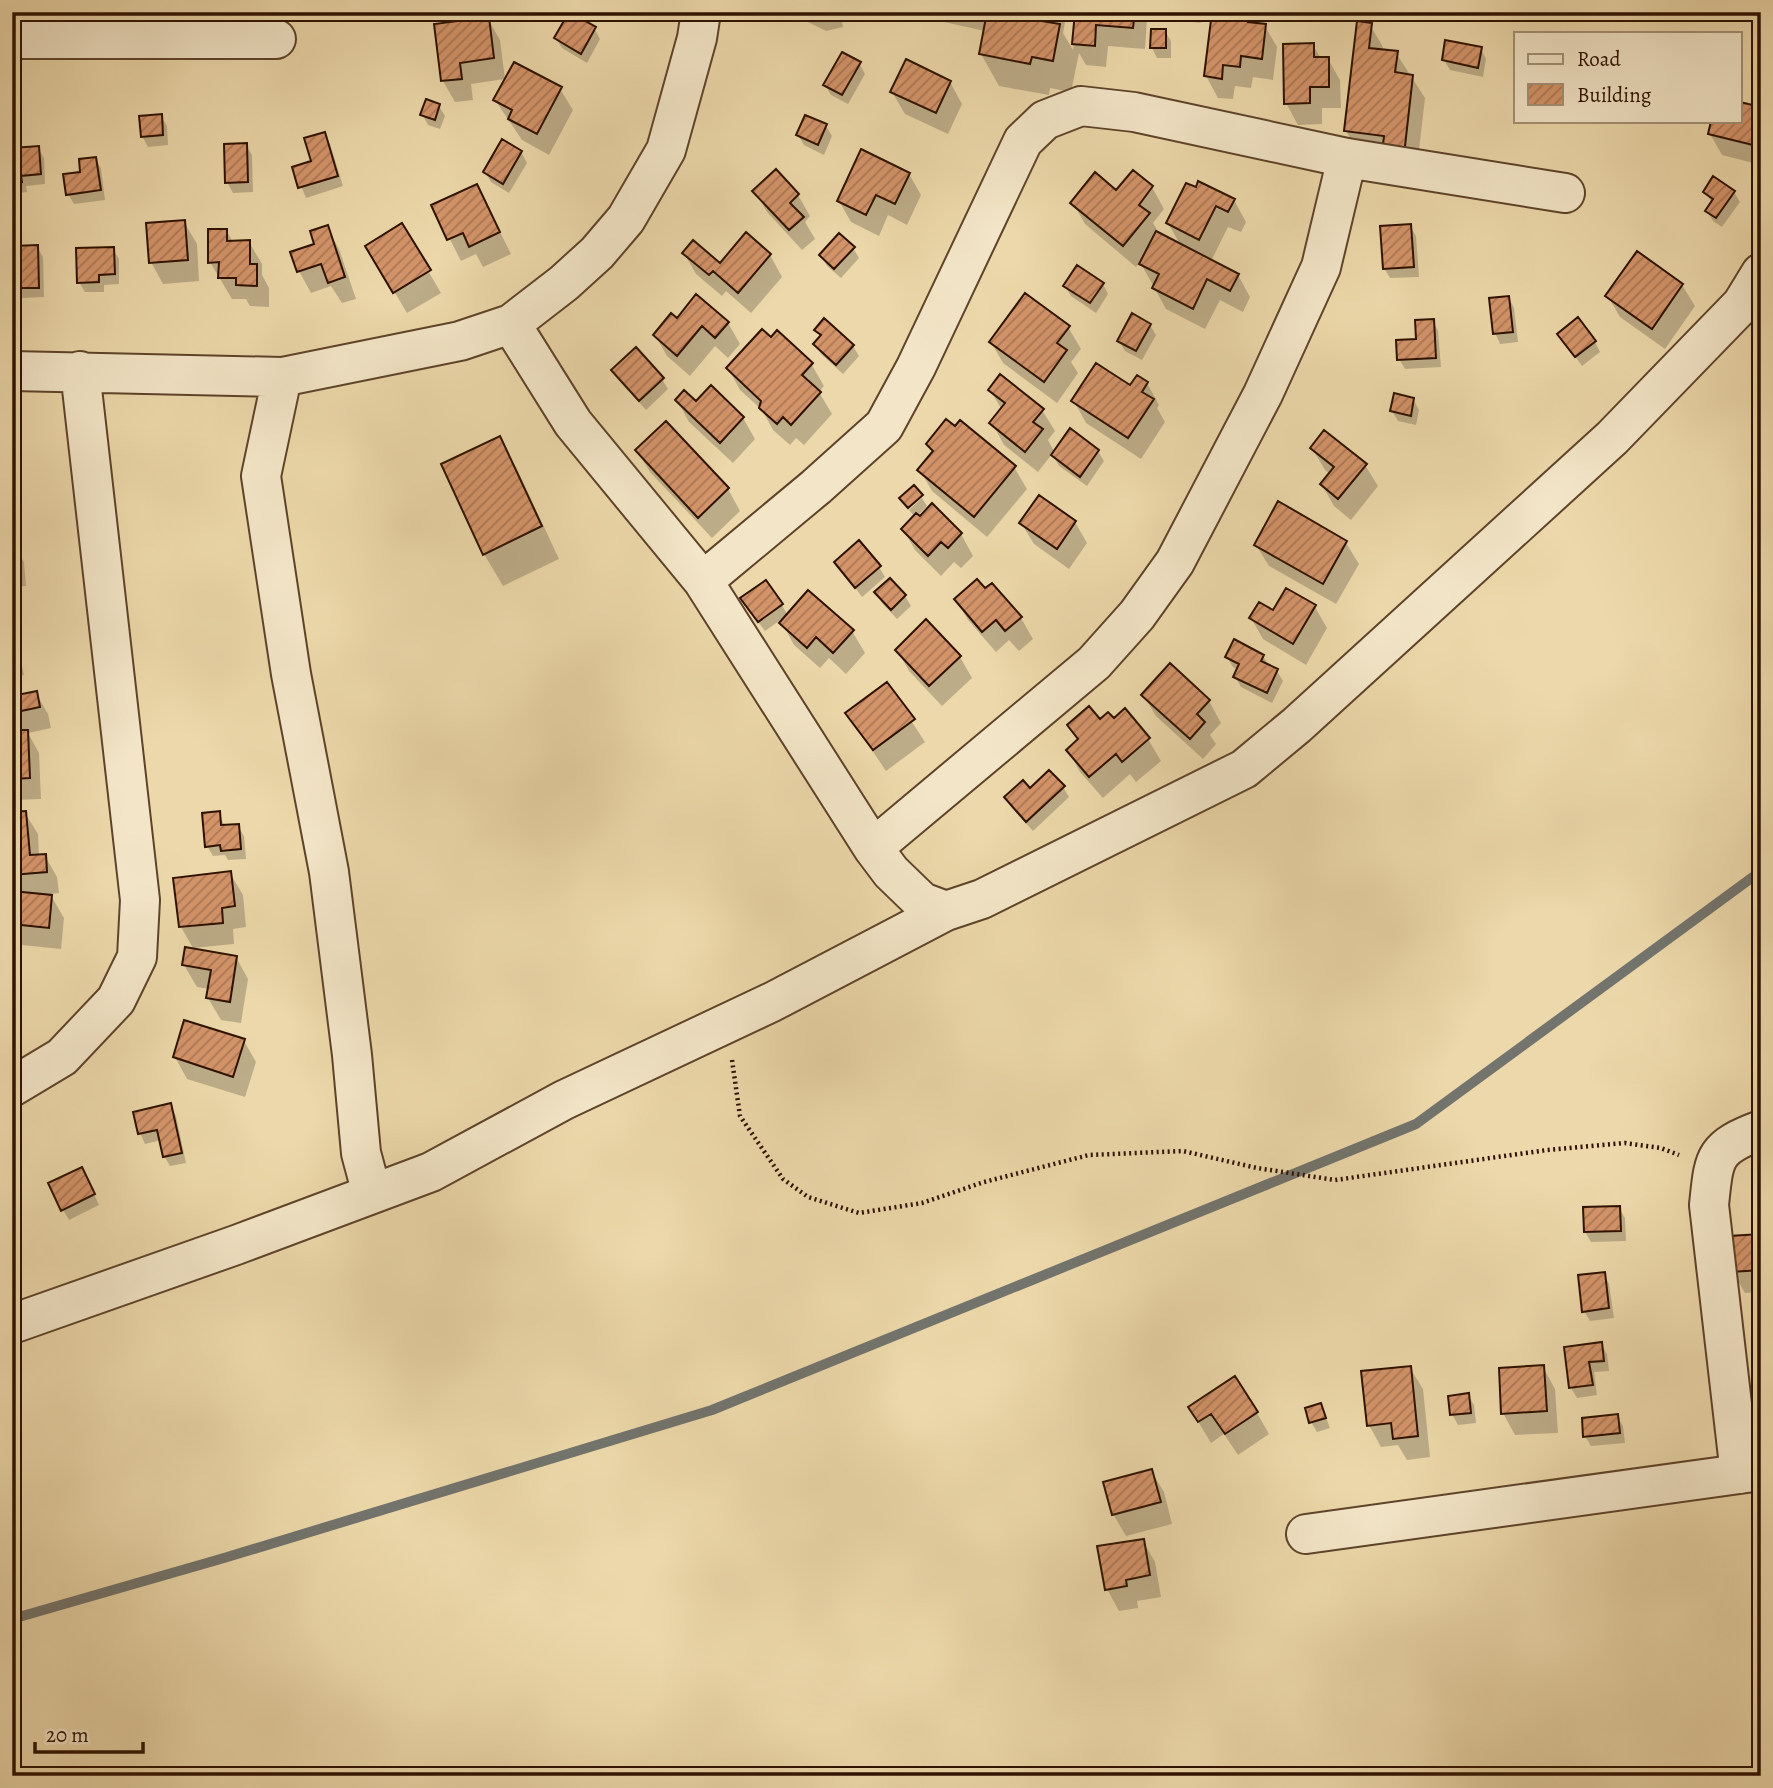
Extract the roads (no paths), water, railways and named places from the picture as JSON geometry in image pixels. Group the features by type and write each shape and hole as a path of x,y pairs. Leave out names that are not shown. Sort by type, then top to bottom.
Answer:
{"street":[{"path":"12,371 282,377 460,341 511,324 564,283 597,253 626,219 666,150 697,38 701,12"},
{"path":"12,39 276,39"},
{"path":"703,580 816,487 884,426 916,367 1023,141 1045,120 1081,106 1134,112 1347,158 1565,192"},
{"path":"873,848 1094,663 1137,615 1175,562 1263,394 1321,267 1347,158"},
{"path":"12,1324 236,1245 431,1172 564,1100 726,1023 946,911 982,899 1244,769 1307,716 1612,438 1742,304 1761,273"},
{"path":"511,324 573,423 703,580 873,848 891,872 922,902 946,911"},
{"path":"12,1087 62,1057 116,1000 137,957 140,900 80,371"},
{"path":"282,377 261,476 291,674 329,872 352,1055 361,1153 372,1194"},
{"path":"1306,1534 1750,1472 1709,1205 1713,1167 1721,1151 1736,1139 1761,1130"}],"waterway":[{"path":"12,1619 224,1558 712,1410 1416,1124 1761,871"}]}
